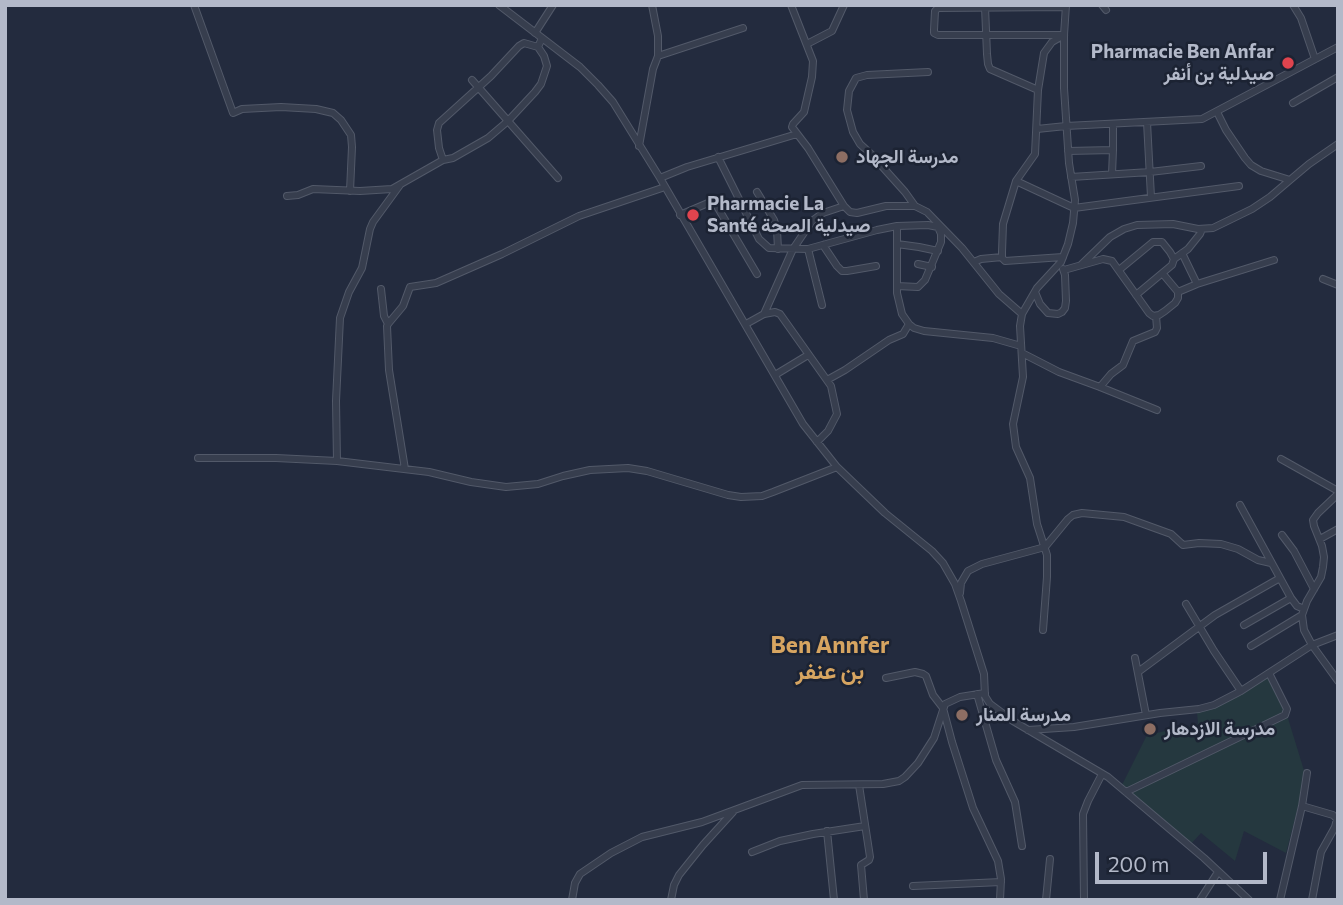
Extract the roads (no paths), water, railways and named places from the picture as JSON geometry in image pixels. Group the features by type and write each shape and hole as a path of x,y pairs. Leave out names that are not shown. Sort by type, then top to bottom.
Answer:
{"street":[{"path":"194,5 233,113 242,109 281,107 324,110 336,116 351,135 350,191"},
{"path":"499,5 580,67 620,112 803,424 837,467 885,513 932,551 949,573 982,667 981,694 994,753 1015,802 1022,846"},
{"path":"287,196 313,189 385,190 400,186 443,160 453,158 488,138 535,92 546,71 546,62 538,47 538,36 554,5"},
{"path":"639,146 653,69 658,56 658,36 652,5"},
{"path":"790,5 813,61 804,112 792,125 844,206 850,212 857,213 886,206 915,206 928,212 974,262 999,295 1022,314"},
{"path":"807,44 832,31 844,5"},
{"path":"1284,5 1294,7 1304,26 1315,59"},
{"path":"1035,292 1048,313 1058,314 1065,308 1062,268 1074,208 1066,126 1066,6 938,8 935,11 934,33 938,35 1064,35"},
{"path":"985,7 990,69 1038,90"},
{"path":"658,56 743,28"},
{"path":"1002,257 1003,225 1016,181 1034,157 1041,64 1046,49 1064,35"},
{"path":"443,160 439,148 438,125 479,88 521,44 538,47"},
{"path":"1037,129 1202,119 1338,47"},
{"path":"915,206 860,144 853,132 847,110 849,91 856,78 928,72"},
{"path":"1293,103 1338,78"},
{"path":"471,80 558,178"},
{"path":"1217,112 1226,130 1251,165 1271,175 1290,180"},
{"path":"1147,122 1151,197"},
{"path":"1112,174 1113,124"},
{"path":"660,178 797,134"},
{"path":"1081,265 1110,237 1130,226 1174,224 1202,229 1218,226 1270,197 1338,144"},
{"path":"1068,151 1113,150"},
{"path":"718,158 759,239 769,248 808,249 897,226 938,227 942,236 938,251 920,286 897,286"},
{"path":"1071,177 1201,166"},
{"path":"1016,181 1074,208 1239,186"},
{"path":"337,461 336,401 340,318 349,292 362,268 373,222 400,186"},
{"path":"388,324 403,306 410,287 436,283 579,216 665,187"},
{"path":"757,192 774,220 778,249"},
{"path":"680,215 708,203 715,203 757,274"},
{"path":"764,314 793,249 812,221 823,213 844,206"},
{"path":"897,226 897,286 902,314 914,328 993,338 1021,349 1059,372 1157,410"},
{"path":"1136,295 1172,265 1195,241 1202,229"},
{"path":"1119,270 1156,241 1162,242 1174,260"},
{"path":"897,244 938,251"},
{"path":"823,246 842,271 876,266"},
{"path":"808,249 822,305"},
{"path":"1182,253 1197,284"},
{"path":"974,262 1002,257 1006,261 1063,257"},
{"path":"1043,630 1048,567 1037,524 1030,478 1018,452 1013,424 1022,386 1022,314 1048,275 1062,268 1108,259 1119,270 1149,313 1156,316"},
{"path":"1178,292 1274,260"},
{"path":"918,264 932,267"},
{"path":"1156,316 1178,298 1178,292 1163,274"},
{"path":"1323,279 1338,285"},
{"path":"381,289 384,316 388,324 390,370 405,469"},
{"path":"746,324 764,314 780,314 831,386 837,414 834,423 817,442"},
{"path":"1100,387 1111,373 1123,365 1133,341 1155,332 1156,316"},
{"path":"827,380 889,340 903,334 909,324"},
{"path":"775,375 808,355"},
{"path":"198,458 337,461 429,472 485,484 517,487 590,470 628,468 728,495 750,497 774,492 837,467"},
{"path":"1281,459 1338,492 1313,520 1324,557 1323,567 1321,577 1303,612 1304,630 1311,645 1338,681"},
{"path":"1240,505 1291,598 1303,612"},
{"path":"959,596 964,575 974,567 1045,547 1073,515 1090,513 1140,522 1171,534 1183,545 1221,544 1271,563"},
{"path":"1320,539 1338,529"},
{"path":"1282,535 1294,551 1314,589"},
{"path":"1138,672 1215,615 1280,578"},
{"path":"1244,625 1291,598"},
{"path":"1186,604 1241,691"},
{"path":"1251,646 1303,612"},
{"path":"1027,730 1074,727 1206,707 1241,691 1311,645 1338,635"},
{"path":"1135,658 1146,715"},
{"path":"886,678 915,672 923,674 943,708 973,808 997,857 1001,882 1000,900"},
{"path":"1126,792 1285,715 1287,709 1269,673"},
{"path":"572,900 575,883 580,874 631,842 702,822 802,785 892,783 905,777 934,738 943,708 951,700 981,694"},
{"path":"981,694 994,708 1102,774 1126,792 1249,900"},
{"path":"1280,900 1307,773"},
{"path":"1084,900 1083,814 1102,774"},
{"path":"859,785 870,859 861,865 864,900"},
{"path":"1302,806 1334,815 1337,819 1321,852 1312,900"},
{"path":"671,900 674,885 683,869 734,811"},
{"path":"752,852 780,841 865,826"},
{"path":"827,831 834,900"},
{"path":"1046,900 1050,859"},
{"path":"1200,900 1218,872"},
{"path":"913,886 1001,882"}],"place":[{"name":"Pharmacie Ben Anfar صيدلية بن أنفر","path":"1288,63"},
{"name":"مدرسة الجهاد","path":"842,157"},
{"name":"Pharmacie La Santé صيدلية الصحة","path":"693,215"},
{"name":"مدرسة المنار","path":"962,715"},
{"name":"مدرسة الازدهار","path":"1150,729"}],"district":[{"name":"Ben Annfer بن عنفر","path":"830,658"}]}
